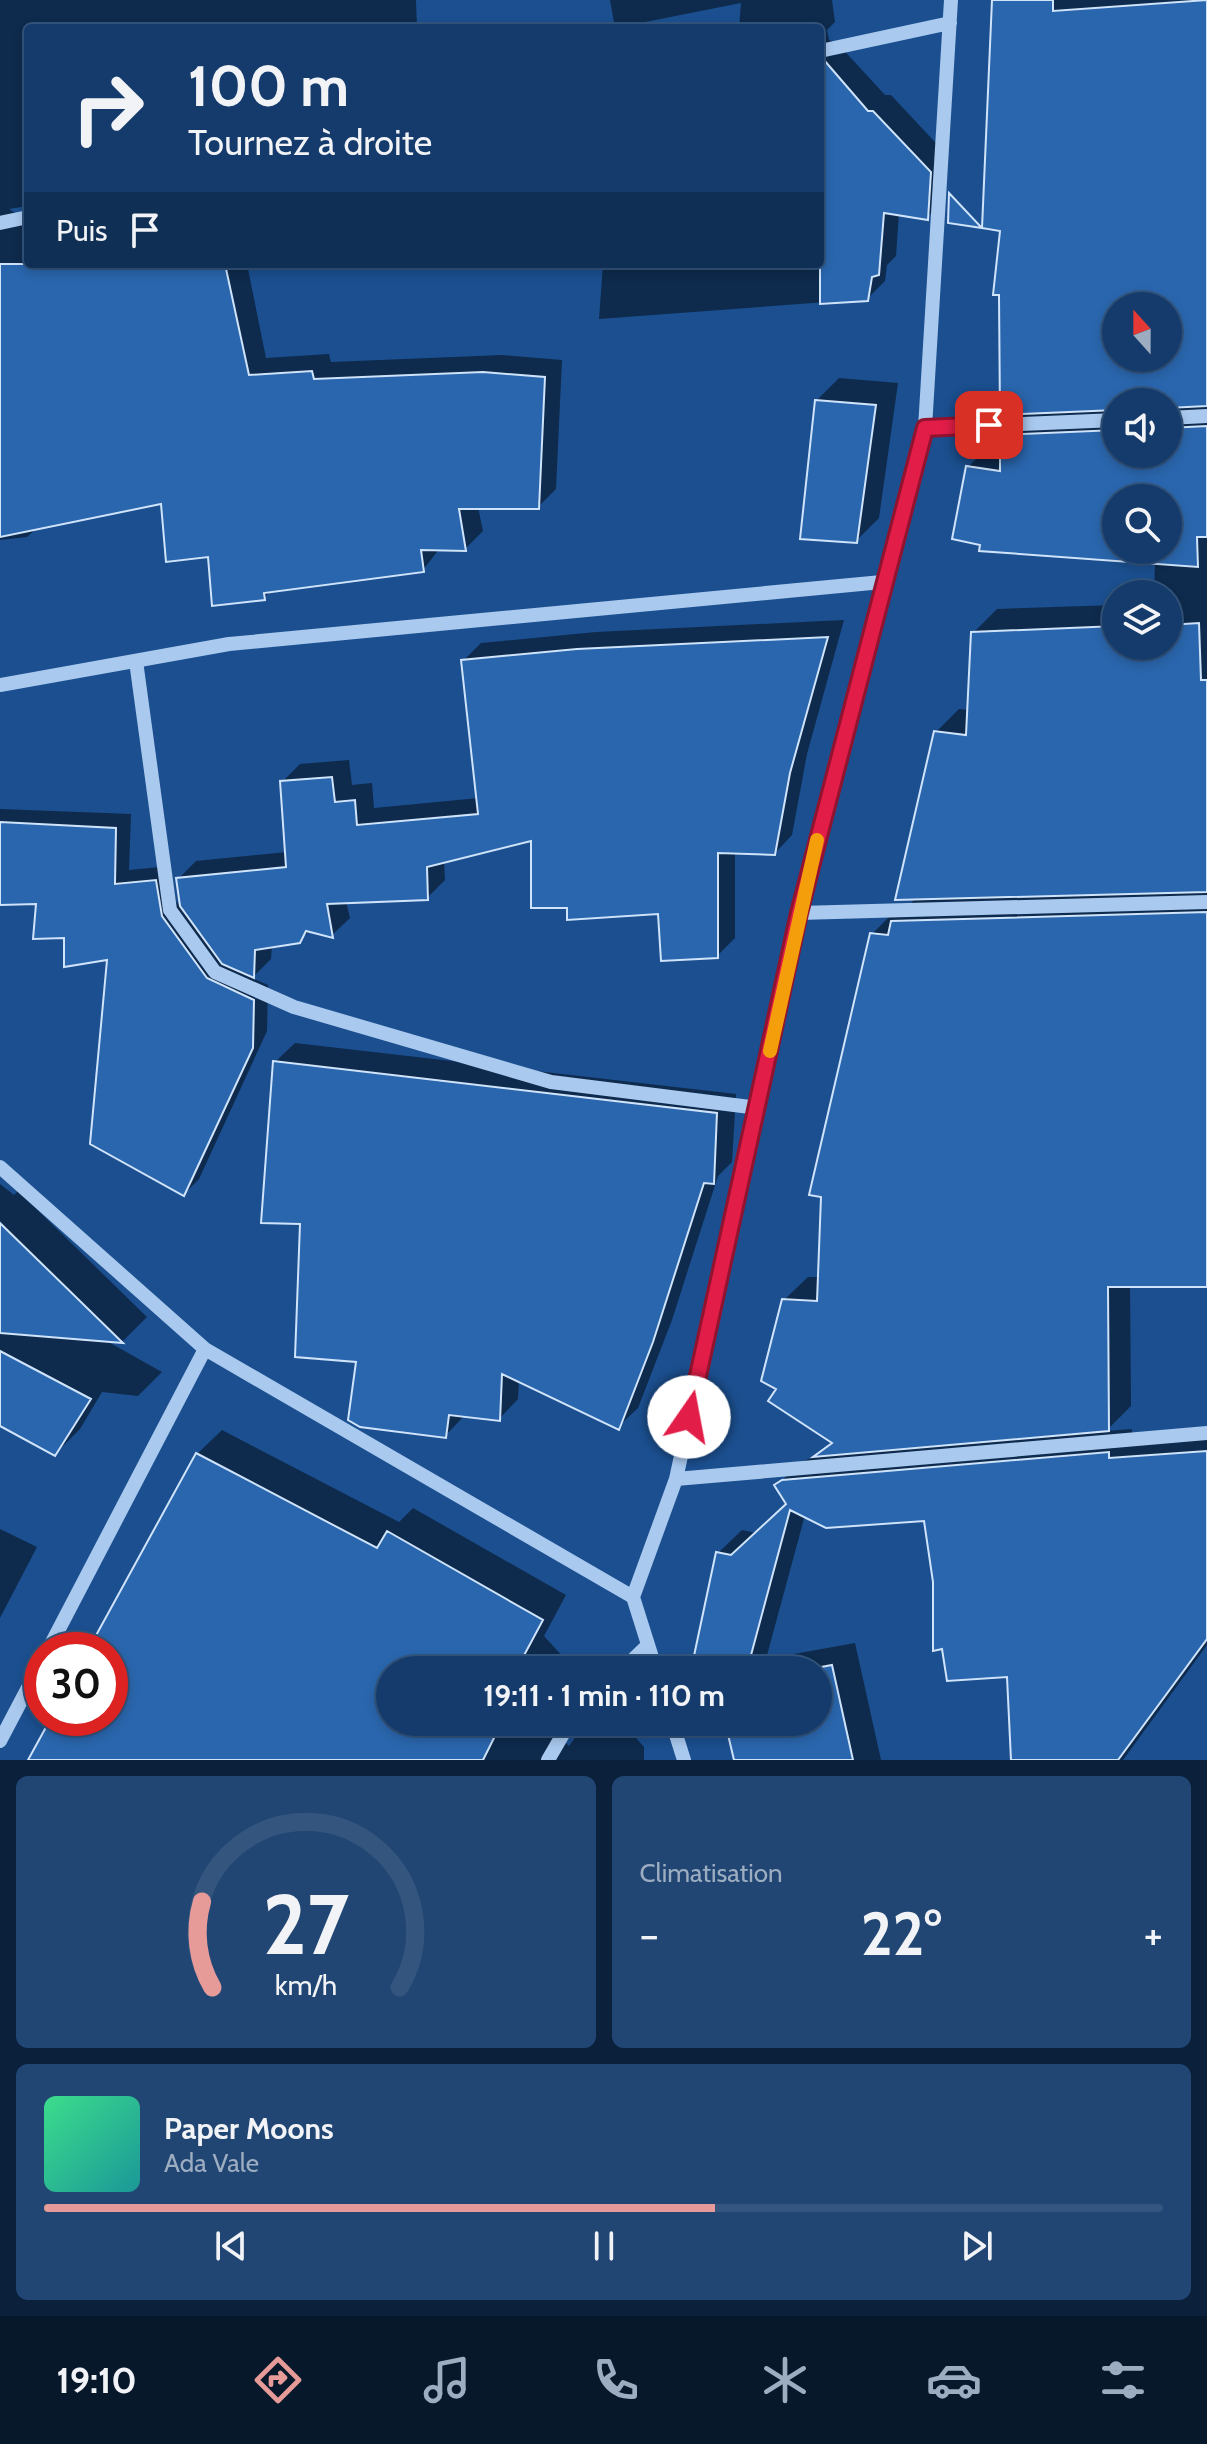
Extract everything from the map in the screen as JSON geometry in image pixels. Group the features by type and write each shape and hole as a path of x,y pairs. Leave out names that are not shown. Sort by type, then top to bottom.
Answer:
{"street":[{"path":"652,1656 633,1597 676,1479 799,913 882,582 925,428 951,0"},
{"path":"824,50 950,23"},
{"path":"0,223 24,218"},
{"path":"1182,417 1207,416"},
{"path":"925,428 1102,421"},
{"path":"0,685 229,644 882,582"},
{"path":"136,661 170,910 215,972 294,1007 551,1082 758,1108"},
{"path":"799,913 1207,902"},
{"path":"0,1167 205,1349 633,1597"},
{"path":"57,1632 205,1349"},
{"path":"676,1479 1207,1433"},
{"path":"637,1656 648,1645"},
{"path":"0,1741 24,1695"},
{"path":"548,1760 562,1736"},
{"path":"676,1736 684,1760"}],"building":[{"path":"992,0 1053,0 1053,11 1207,0 1207,406 1182,407 1182,388 1102,388 1102,411 1000,415 999,295 993,295 1000,231 982,228"},
{"path":"824,60 868,111 873,111 931,172 928,220 884,213 879,275 872,277 868,301 820,304 820,268 824,268"},
{"path":"949,193 982,228 948,223"},
{"path":"0,264 24,264 24,268 226,268 249,375 312,371 314,379 483,372 545,377 539,509 459,509 466,551 421,550 424,572 264,593 265,600 212,606 208,557 166,562 161,504 0,537"},
{"path":"815,400 876,405 857,543 800,539"},
{"path":"1207,426 1207,537 1197,537 1198,567 1157,564 1182,564 1182,484 1102,484 1102,560 979,551 980,545 952,539 966,466 1000,471 1000,435 1102,431 1102,468 1182,468 1182,427"},
{"path":"1199,623 1201,680 1207,680 1207,892 895,900 934,731 966,735 971,632 1102,627 1102,660 1182,660 1182,624"},
{"path":"828,637 790,773 775,855 718,853 718,958 661,961 658,914 567,920 567,908 531,908 531,841 427,867 428,900 327,904 333,938 306,931 300,943 255,950 254,978 222,964 180,906 176,878 286,867 280,781 332,777 335,802 355,800 357,825 478,814 461,660 577,649"},
{"path":"0,822 116,828 115,884 156,880 162,916 207,978 254,1000 253,1048 184,1196 90,1144 107,960 64,967 64,938 33,939 36,904 0,905"},
{"path":"1207,912 1207,1287 1108,1287 1109,1431 813,1457 832,1443 768,1401 776,1389 761,1381 782,1299 817,1301 821,1197 809,1195 870,933 888,935 891,921"},
{"path":"273,1061 717,1113 714,1184 704,1183 653,1342 619,1430 502,1374 500,1421 449,1415 446,1438 360,1427 348,1420 356,1362 295,1357 300,1224 261,1223"},
{"path":"0,1223 123,1343 0,1333"},
{"path":"0,1351 91,1399 55,1456 0,1426"},
{"path":"1207,1451 1207,1639 1118,1760 1011,1760 1007,1677 947,1681 942,1649 933,1651 933,1582 924,1521 826,1528 790,1510 751,1656 694,1656 716,1552 731,1555 786,1504 774,1485 782,1480 1109,1452 1109,1458"},
{"path":"196,1453 377,1548 387,1531 543,1620 524,1656 376,1656 376,1736 495,1736 483,1760 28,1760 41,1736 128,1736 128,1632 98,1632"},
{"path":"832,1665 853,1760 734,1760 728,1736 832,1736"}],"slow traffic":[{"path":"770,1051 817,840"}],"route":[{"path":"689,1417 799,913 882,582 925,428 989,425"}]}
